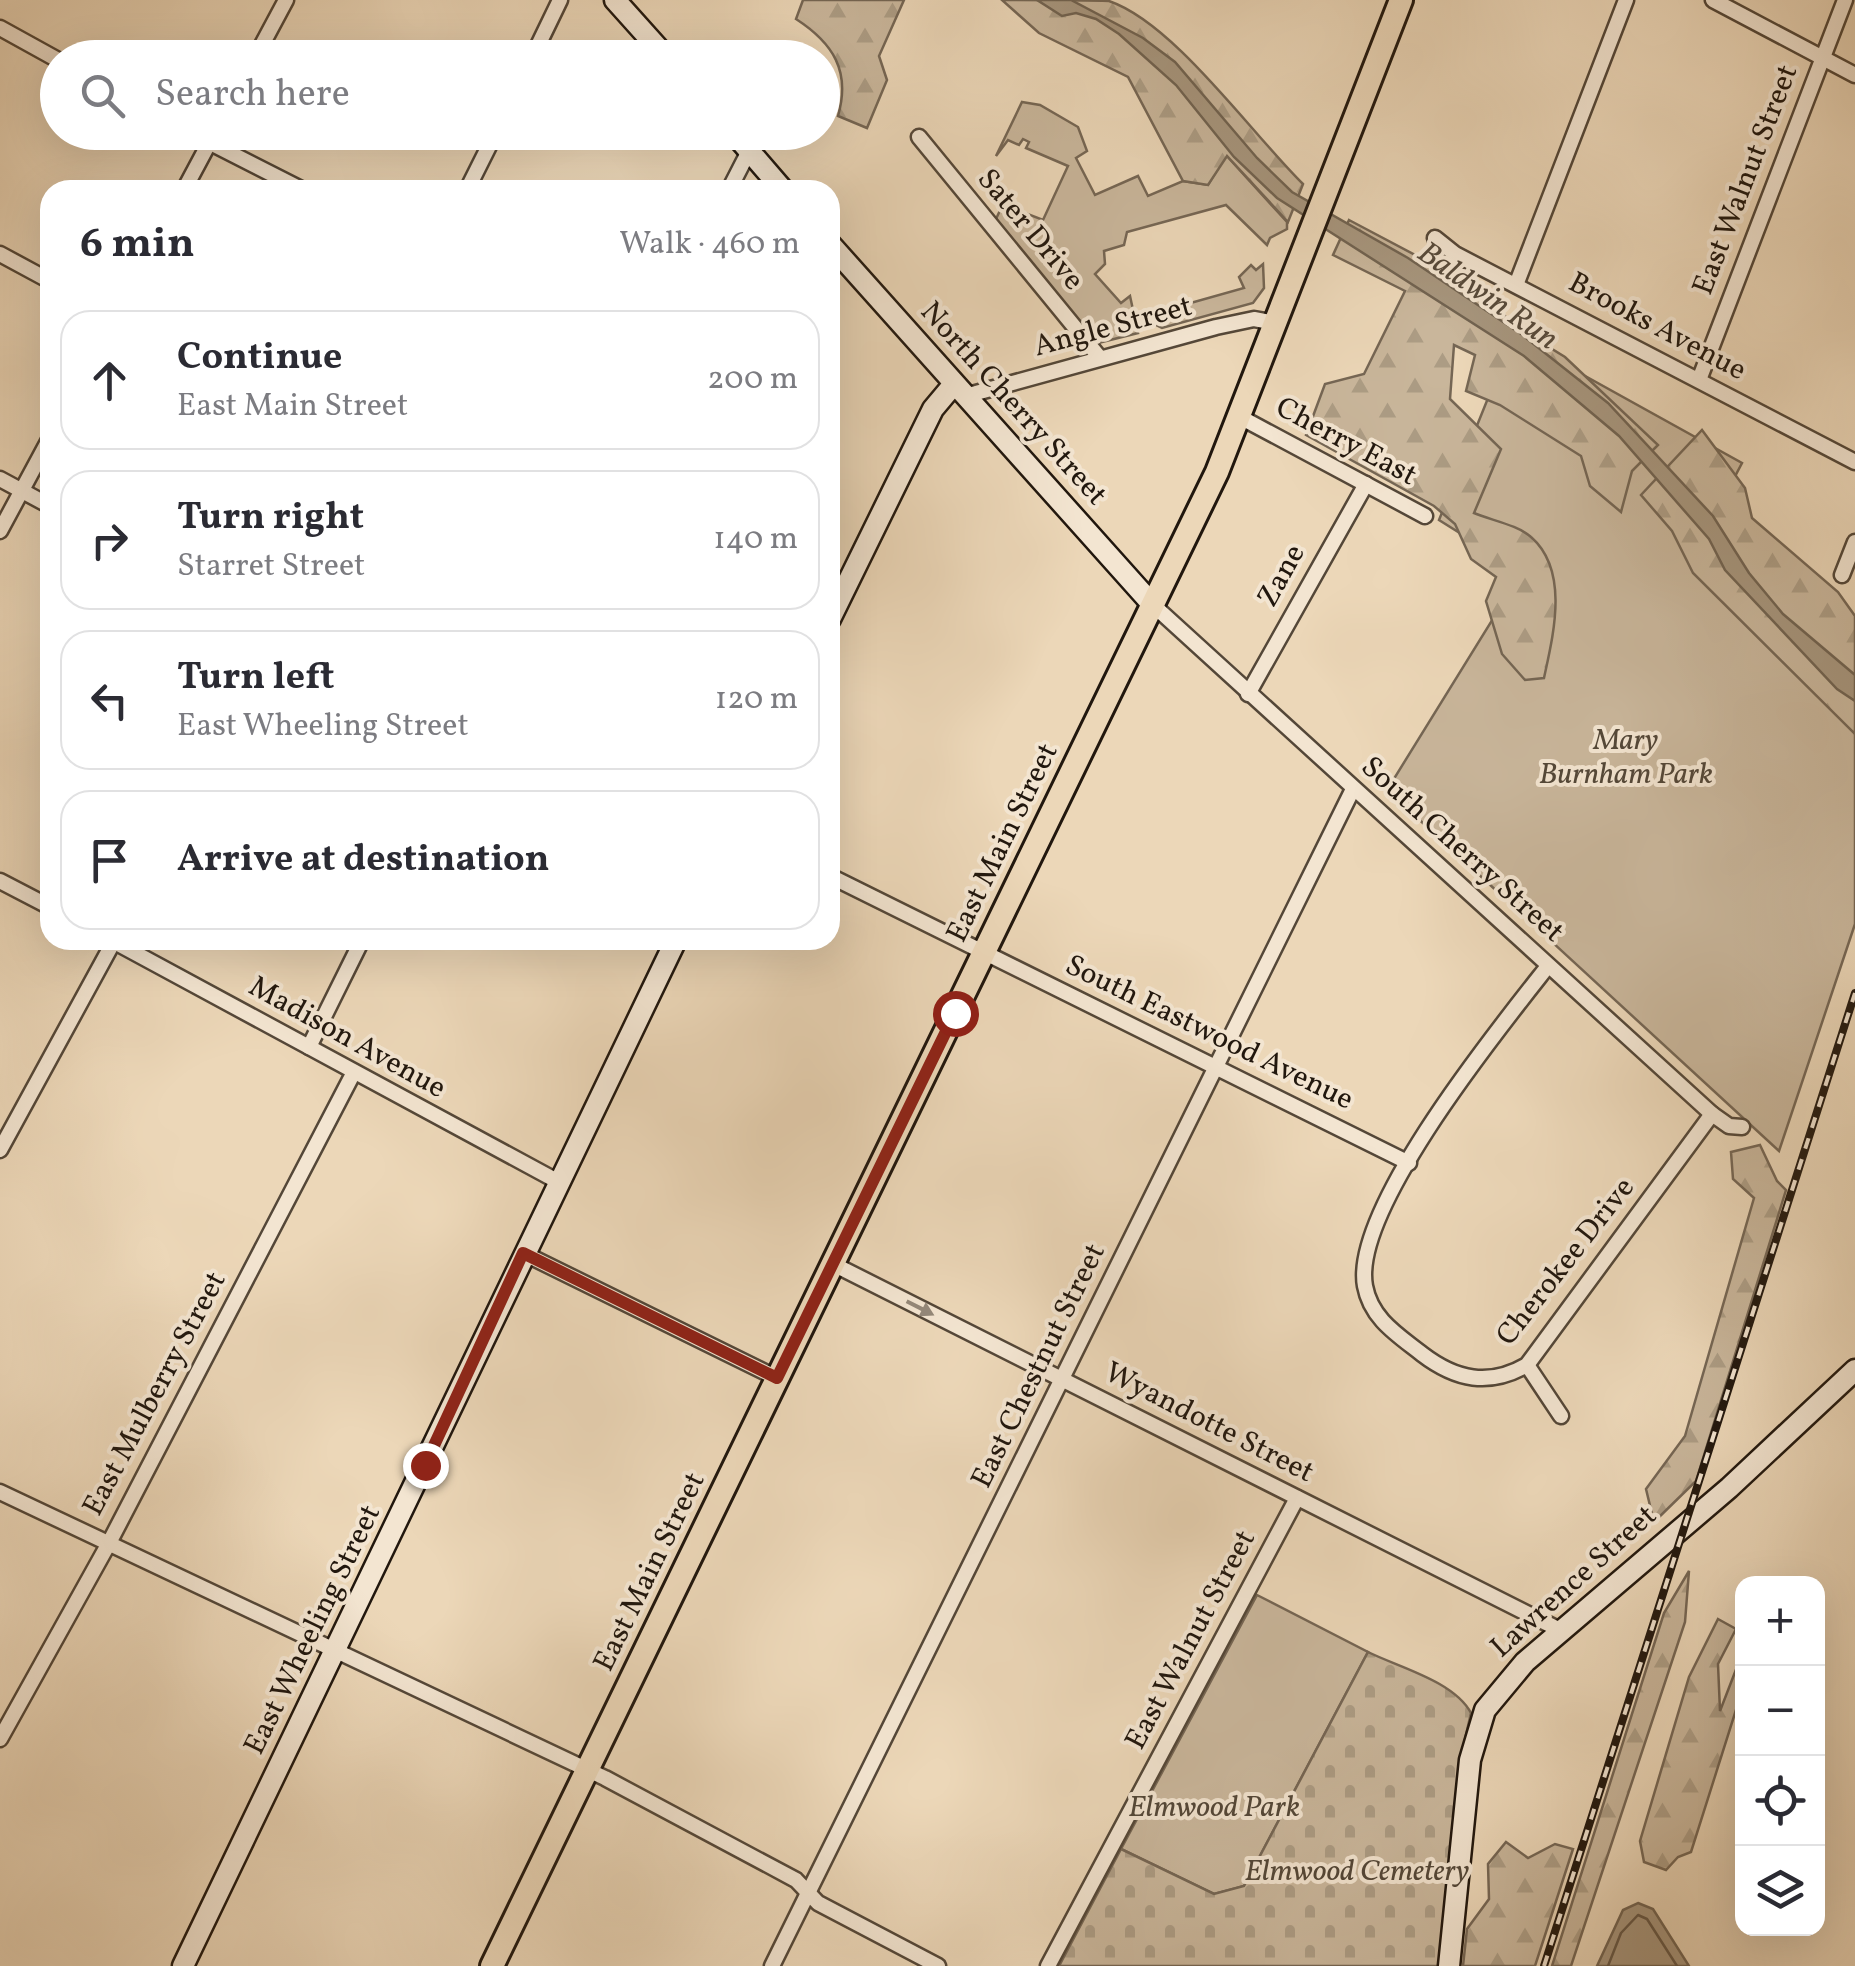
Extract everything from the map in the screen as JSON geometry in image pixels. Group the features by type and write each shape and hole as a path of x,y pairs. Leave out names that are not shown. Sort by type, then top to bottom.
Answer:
{"main road":[{"name":"East Main Street","path":"492,1966 1240,417 1400,0"}],"street":[{"path":"265,40 286,0"},
{"path":"541,40 560,0"},
{"path":"614,0 650,40"},
{"path":"1516,285 1626,0"},
{"path":"1714,0 1855,75"},
{"name":"East Walnut Street","path":"1699,380 1845,0"},
{"path":"0,28 40,50"},
{"name":"Sater Drive","path":"919,137 1100,358"},
{"path":"189,180 206,150"},
{"path":"233,150 286,180"},
{"path":"472,180 487,150"},
{"path":"734,180 749,151 774,180"},
{"name":"Brooks Avenue","path":"1436,238 1445,248 1855,462"},
{"path":"0,254 40,276"},
{"name":"North Cherry Street","path":"840,255 1152,604"},
{"name":"Angle Street","path":"960,390 1254,319 1276,322"},
{"path":"840,599 933,409 960,390"},
{"name":"Cherry East","path":"1240,417 1425,516"},
{"path":"0,531 40,457"},
{"path":"0,478 40,501"},
{"name":"Zane","path":"1248,694 1366,484"},
{"path":"1842,575 1855,542"},
{"name":"South Cherry Street","path":"1152,604 1712,1114 1729,1126 1742,1127"},
{"name":"East Chestnut Street","path":"772,1966 1353,789"},
{"path":"0,880 40,902"},
{"name":"South Eastwood Avenue","path":"840,881 1409,1163"},
{"path":"0,1150 107,950"},
{"name":"Madison Avenue","path":"129,950 557,1181"},
{"path":"309,1047 357,950"},
{"name":"East Wheeling Street","path":"183,1966 671,950"},
{"name":"Cherokee Drive","path":"1548,966 1484,1047 1409,1163 1366,1251 1364,1284 1376,1314 1392,1332 1458,1376 1494,1378 1527,1366 1712,1114"},
{"name":"East Mulberry Street","path":"0,1739 108,1543 354,1072"},
{"path":"523,1253 777,1378"},
{"name":"Wyandotte Street","path":"833,1264 1560,1630"},
{"path":"1527,1366 1561,1416"},
{"name":"Lawrence Street","path":"1449,1966 1464,1800 1480,1720 1502,1686 1560,1630 1731,1486 1855,1370"},
{"path":"0,1492 587,1770 808,1890 818,1903 938,1966"},
{"name":"East Walnut Street","path":"1048,1966 1297,1498"}],"green space":[{"path":"803,0 904,0 879,56 887,80 867,128 840,117 840,40 822,40 796,19"},
{"path":"1002,0 1109,1 1160,32 1186,55 1303,184 1288,222 1227,156 1208,185 1183,181 1128,77 1039,33"},
{"path":"1022,102 1040,105 1078,127 1087,151 1076,158 1095,195 1138,176 1148,196 1183,181 1208,185 1226,155 1287,222 1287,229 1270,238 1267,245 1226,205 1127,232 1124,245 1104,251 1105,264 1095,274 1121,303 1130,296 1138,333 1094,344 995,221 1006,198 1017,210 1043,220 1068,166 1026,148 1029,142 1023,139 1019,145 1008,140 996,156"},
{"path":"1349,220 1470,284 1518,328 1565,357 1658,445 1632,471 1621,512 1590,486 1581,456 1500,405 1466,391 1475,355 1454,345 1450,399 1501,449 1474,513 1531,537 1551,567 1556,604 1544,678 1525,680 1502,654 1486,601 1496,577 1471,559 1455,524 1434,506 1306,435 1325,384 1364,374 1405,291 1333,255"},
{"path":"1263,264 1264,288 1253,303 1162,328 1154,324 1155,313 1244,288 1239,277 1251,265 1256,270"},
{"name":"Mary Burnham Park","path":"1513,336 1742,463 1718,509 1855,726 1855,924 1779,1151 1387,790 1522,572 1439,520"},
{"path":"1702,430 1745,488 1752,518 1838,592 1855,616 1855,734 1693,573 1672,531 1641,495"},
{"path":"1760,1145 1777,1181 1786,1190 1696,1481 1654,1522 1646,1489 1685,1436 1754,1198 1733,1179 1731,1152"},
{"path":"1689,1571 1685,1622 1571,1966 1552,1966 1664,1613"},
{"name":"Elmwood Park","path":"1257,1595 1368,1652 1244,1886 1214,1894 1121,1849"},
{"path":"1718,1619 1735,1628 1718,1664 1720,1711 1735,1672 1735,1713 1691,1852 1678,1857 1666,1870 1644,1862 1640,1841 1689,1677"},
{"name":"Elmwood Cemetery","path":"1368,1652 1439,1684 1471,1713 1462,1752 1443,1966 1059,1966 1121,1849 1214,1894 1244,1886"},
{"path":"1506,1842 1528,1858 1555,1844 1573,1849 1535,1966 1463,1966 1467,1929 1489,1899 1488,1864"}],"water":[{"path":"1037,0 1071,0 1143,38 1175,62 1257,158 1292,192 1408,258 1521,334 1608,403 1713,516 1749,573 1783,614 1855,675 1855,701 1837,689 1725,570 1709,539 1619,436 1524,356 1277,198 1234,157 1176,85 1119,34 1096,19 1076,13 1062,16"},
{"path":"1638,1903 1653,1909 1689,1966 1597,1966 1623,1910"}],"railway":[{"path":"1544,1966 1855,993"}],"route":[{"path":"425,1465 523,1253 777,1378 955,1013"}],"water label":[{"name":"Baldwin Run","path":"1487,297"}]}
